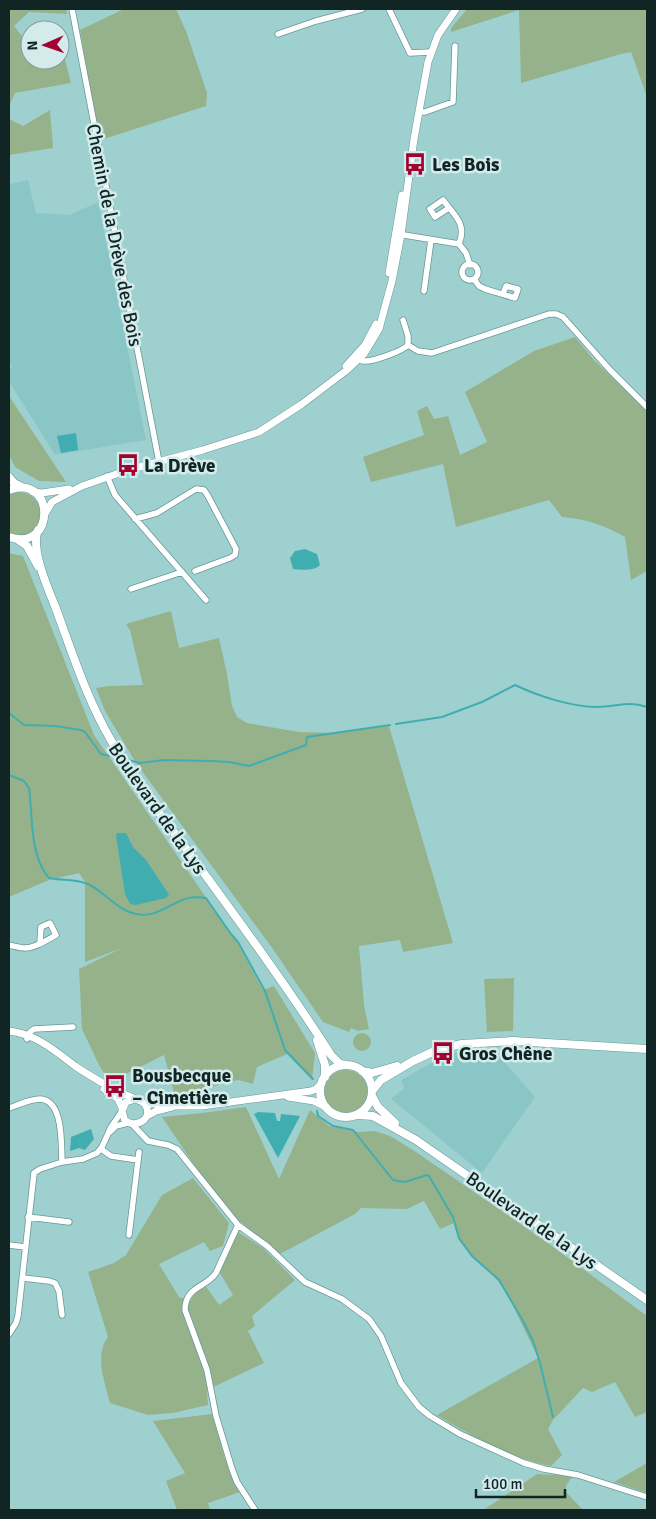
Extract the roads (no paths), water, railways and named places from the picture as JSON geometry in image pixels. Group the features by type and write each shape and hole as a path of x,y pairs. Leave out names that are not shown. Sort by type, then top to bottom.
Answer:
{"main road":[{"path":"9,477 16,485 33,491 43,502 45,514 43,523 29,537 17,539 9,537"},
{"path":"9,490 24,488"},
{"name":"Boulevard de la Lys","path":"38,530 36,546 46,584"},
{"name":"Boulevard de la Lys","path":"17,539 24,543 29,550 46,584 94,708 122,759 276,973 332,1057 340,1064 347,1066"},
{"name":"Boulevard de la Lys","path":"303,1013 320,1048 326,1067 324,1080"},
{"path":"413,1061 382,1080 372,1094 367,1107 358,1114 352,1117 342,1117 333,1114 326,1107 321,1095 324,1080 335,1068 347,1066 362,1071 375,1072 413,1061 444,1048 486,1042 531,1042 647,1049"},
{"path":"362,1071 370,1080 372,1094"},
{"name":"Boulevard de la Lys","path":"372,1094 383,1112 416,1140"},
{"name":"Boulevard de la Lys","path":"358,1114 373,1116 416,1140 647,1300"}],"street":[{"name":"Chemin de la Drève des Bois","path":"72,9 159,462"},
{"path":"278,34 316,21 362,9"},
{"path":"389,9 410,53 431,52"},
{"path":"45,514 52,502 82,486 107,476 255,434 302,404 340,375 376,335 388,296 431,52 441,30 456,9"},
{"path":"419,112 429,111 453,102 455,46"},
{"path":"449,208 462,229 459,244"},
{"path":"398,234 459,244 466,253 470,265 477,270 474,279"},
{"path":"424,291 431,240"},
{"path":"470,265 465,267 462,274 467,279 474,279 482,288 503,294"},
{"path":"408,345 418,351 432,353 535,318 556,314 563,317 610,370 647,407"},
{"path":"403,320 408,336 408,345"},
{"path":"357,358 364,361 370,360 401,350 408,345"},
{"path":"107,476 115,496 206,600"},
{"path":"33,491 47,493 82,486"},
{"path":"135,519 158,513 196,490 204,490 236,549 235,555 230,558 195,571"},
{"path":"131,589 182,572"},
{"path":"9,945 25,948 40,943"},
{"path":"27,1037 34,1029 73,1028"},
{"path":"9,1032 50,1046 95,1079 124,1095 144,1102 177,1106"},
{"path":"27,1037 110,1093 119,1101 123,1118 145,1138 151,1142 168,1145 177,1149 238,1225 267,1246 305,1282 342,1300 369,1319 380,1336 401,1383 419,1407 460,1434 524,1464 578,1475 647,1497"},
{"path":"107,1135 116,1126 140,1123 162,1109 312,1091 318,1088 324,1080"},
{"path":"273,1096 314,1101 326,1107"},
{"path":"9,1334 17,1320 34,1173 40,1169 62,1162 88,1158 101,1149 110,1127 128,1101 135,1099"},
{"path":"9,1108 40,1100 46,1101 54,1107 60,1124 62,1162"},
{"path":"144,1102 147,1109 143,1132 145,1138"},
{"path":"101,1149 111,1156 138,1160"},
{"path":"129,1235 139,1152"},
{"path":"28,1218 69,1222"},
{"path":"238,1225 216,1273 212,1278 193,1290 186,1300 185,1310 207,1370 215,1410 232,1469 255,1510"},
{"path":"9,1245 25,1248"},
{"path":"23,1278 55,1283 59,1291 62,1316"}],"waterway":[{"path":"396,724 442,717 482,702 515,685 544,697 587,707 622,704 647,707"},
{"path":"9,713 24,725 55,726 81,730 85,732 101,754 115,757"},
{"path":"128,760 140,763 164,760 211,761 249,766 306,745 307,737 390,725"},
{"path":"9,775 24,781 29,788 35,847 38,858 49,878 75,880 90,885 118,906 136,914 152,914 179,901 194,897 206,898 238,942 265,991 285,1050 313,1079"},
{"path":"317,1111 318,1116 333,1126 353,1130 393,1180 405,1182 429,1176 453,1217 459,1238 472,1256 499,1280 523,1321 533,1341 540,1363 553,1417"}],"place":[{"name":"Les Bois","path":"415,164"},
{"name":"La Drève","path":"128,465"},
{"name":"Gros Chêne","path":"443,1053"},
{"name":"Bousbecque – Cimetière","path":"115,1086"}]}
